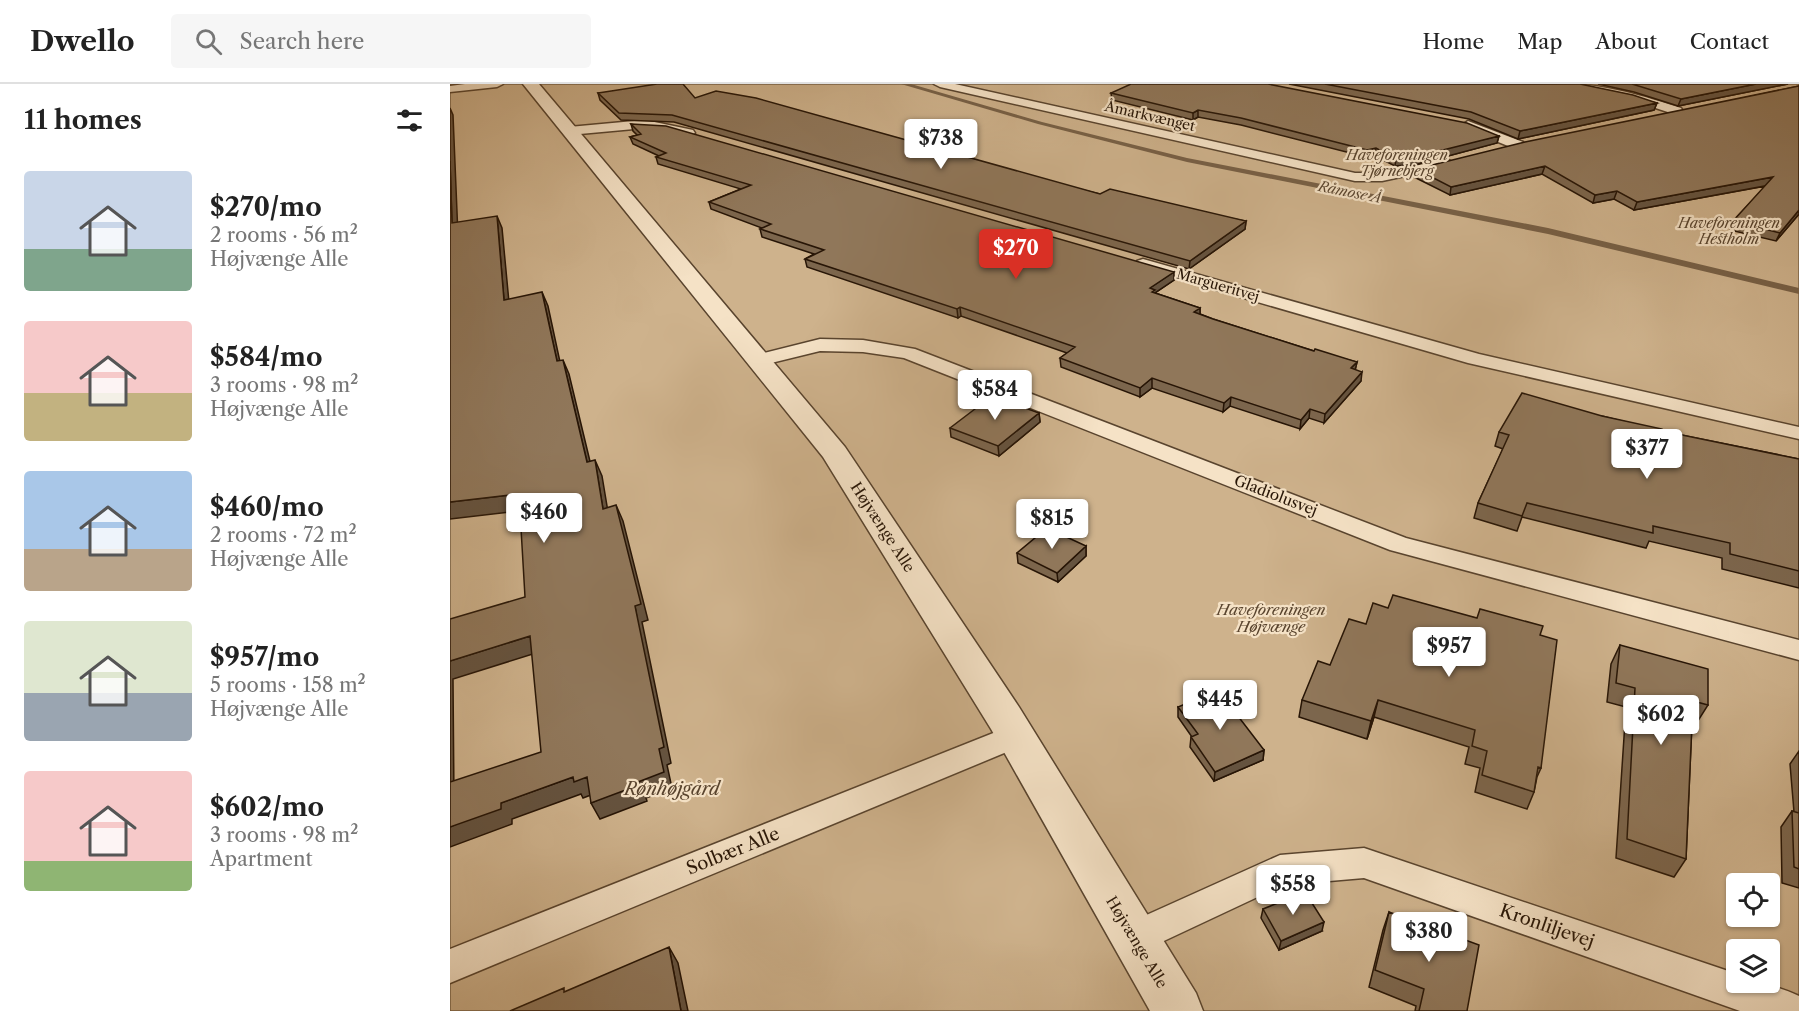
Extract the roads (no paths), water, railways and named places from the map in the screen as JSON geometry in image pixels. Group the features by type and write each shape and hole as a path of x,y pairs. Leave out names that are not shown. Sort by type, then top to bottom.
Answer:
{"street":[{"name":"Højvænge Alle","path":"531,84 835,453 1016,736 1178,1011"}],"lane":[{"path":"450,89 497,84"},
{"name":"Åmarkvænget","path":"940,84 1355,177 1382,177 1409,173 1463,159"},
{"path":"1571,84 1683,110 1656,116"},
{"path":"1458,123 1523,144 1496,150"},
{"path":"569,131 645,124 669,127 704,137"},
{"name":"Margueritvej","path":"1130,260 1475,359 1799,433"},
{"name":"Gladiolusvej","path":"759,360 820,345 863,346 908,353 1398,544 1799,650"},
{"name":"Solbær Alle","path":"450,966 1016,736"},
{"name":"Kronliljevej","path":"1134,938 1280,870 1364,863 1792,1011"}],"waterway":[{"name":"Råmose Å","path":"904,84 1040,123 1187,160 1548,231 1799,291"}],"park label":[{"name":"Haveforeningen Tjørnebjerg","path":"1397,164"},
{"name":"Haveforeningen Hestholm","path":"1729,232"},
{"name":"Haveforeningen Højvænge","path":"1271,618"},
{"name":"Rønhøjgård","path":"672,789"}]}
